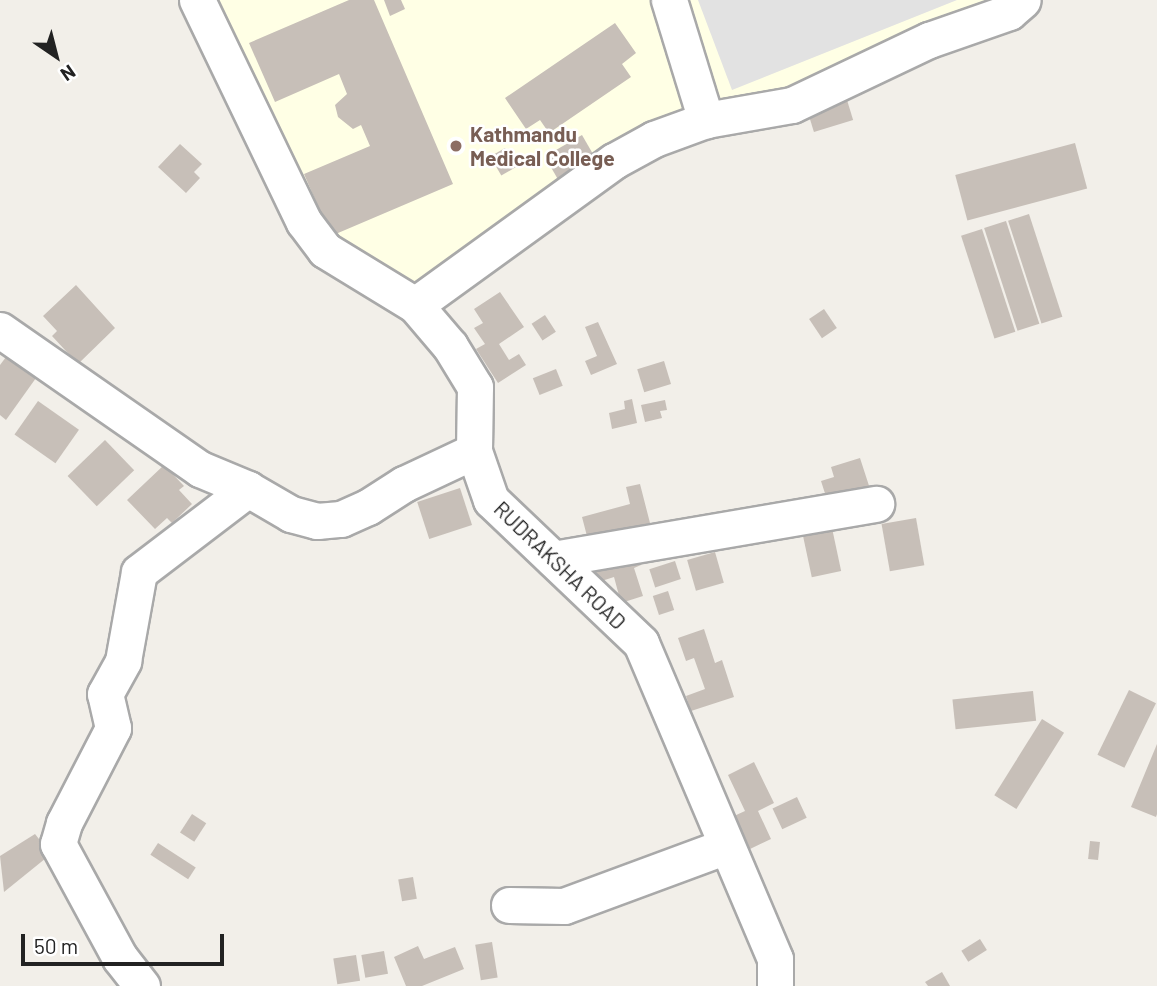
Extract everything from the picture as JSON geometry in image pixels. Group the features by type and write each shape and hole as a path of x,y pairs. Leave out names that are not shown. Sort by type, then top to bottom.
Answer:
{"street":[{"path":"0,330 200,468 248,489 290,514 317,521 341,519 474,451 475,387 450,346 415,305 325,250 304,222 197,0"},
{"path":"669,0 706,121"},
{"path":"415,305 614,161 654,139 706,121 792,105 929,40 1009,12 1023,0"},
{"name":"RUDRAKSHA ROAD","path":"474,451 491,500 641,643 775,959 775,986"},
{"path":"142,986 120,958 58,844 64,823 113,728 105,694 123,661 139,572 248,489"},
{"path":"553,559 876,504"},
{"path":"509,905 564,905 726,846"}],"shaded area":[{"name":"Kathmandu Medical College","path":"197,0 1023,0 706,120 415,305 339,260"},
{"path":"698,0 957,0 732,90"}],"building":[{"path":"349,0 374,0 453,184 331,236 304,174 370,146 361,125 353,129 338,117 335,105 347,94 339,74 275,102 249,43"},
{"path":"384,0 401,0 405,9 390,16"},
{"path":"615,23 636,53 622,64 631,77 549,133 540,120 526,129 505,98"},
{"path":"847,100 853,120 814,132 808,112"},
{"path":"582,135 596,159 559,181 545,157"},
{"path":"1075,143 1087,188 967,220 955,175"},
{"path":"180,144 202,164 194,172 200,178 186,193 158,167"},
{"path":"505,148 516,167 501,176 490,156"},
{"path":"1029,214 1062,317 1041,324 1008,221"},
{"path":"1006,221 1039,324 1017,331 984,228"},
{"path":"982,229 1015,332 994,339 961,236"},
{"path":"76,285 115,328 78,364 52,336 57,331 43,316"},
{"path":"500,292 524,327 499,344 509,360 519,354 526,365 498,383 476,349 485,344 474,328 483,323 474,309"},
{"path":"824,309 837,328 822,338 809,319"},
{"path":"545,315 556,332 542,340 532,324"},
{"path":"598,322 617,364 591,375 585,361 597,356 585,327"},
{"path":"6,357 36,378 6,420 0,415 0,365"},
{"path":"664,361 671,384 644,392 637,369"},
{"path":"556,369 563,386 540,395 533,378"},
{"path":"632,399 637,423 612,429 609,413 625,409 624,401"},
{"path":"665,400 667,410 660,411 662,418 645,422 641,405"},
{"path":"38,401 79,430 55,463 14,435"},
{"path":"105,440 134,470 97,506 68,476"},
{"path":"860,458 872,495 830,509 821,481 834,477 831,467"},
{"path":"164,465 184,486 179,490 192,504 172,523 167,518 155,529 127,500"},
{"path":"640,484 650,523 588,540 582,517 630,504 626,487"},
{"path":"460,488 472,525 429,539 417,502"},
{"path":"916,518 924,565 890,571 882,524"},
{"path":"832,528 841,571 812,577 803,534"},
{"path":"637,549 641,565 634,568 643,596 621,603 614,577 586,586 580,566"},
{"path":"715,552 724,583 696,591 687,560"},
{"path":"675,561 681,579 655,587 649,569"},
{"path":"668,591 674,610 659,615 653,596"},
{"path":"704,629 715,663 722,660 734,697 691,711 686,696 705,689 694,658 686,661 678,638"},
{"path":"1129,690 1156,703 1124,768 1097,755"},
{"path":"1033,691 1036,721 956,729 952,699"},
{"path":"1042,719 1064,733 1016,809 994,795"},
{"path":"1157,744 1157,814 1156,817 1131,807"},
{"path":"754,762 774,803 758,811 771,839 750,849 734,816 745,811 728,775"},
{"path":"797,797 807,818 782,829 773,808"},
{"path":"192,814 206,823 194,842 180,832"},
{"path":"35,834 51,854 4,892 0,856"},
{"path":"1090,841 1100,842 1098,860 1088,859"},
{"path":"158,843 196,868 188,879 150,855"},
{"path":"413,877 417,899 402,901 398,880"},
{"path":"980,939 987,950 968,962 961,951"},
{"path":"492,942 498,978 481,980 475,945"},
{"path":"418,946 424,959 455,947 464,969 422,986 406,986 394,957"},
{"path":"384,951 388,974 365,978 361,955"},
{"path":"356,955 360,981 337,984 333,959"},
{"path":"942,972 950,986 928,986 925,982"}],"place":[{"name":"Kathmandu Medical College","path":"456,146"}]}
